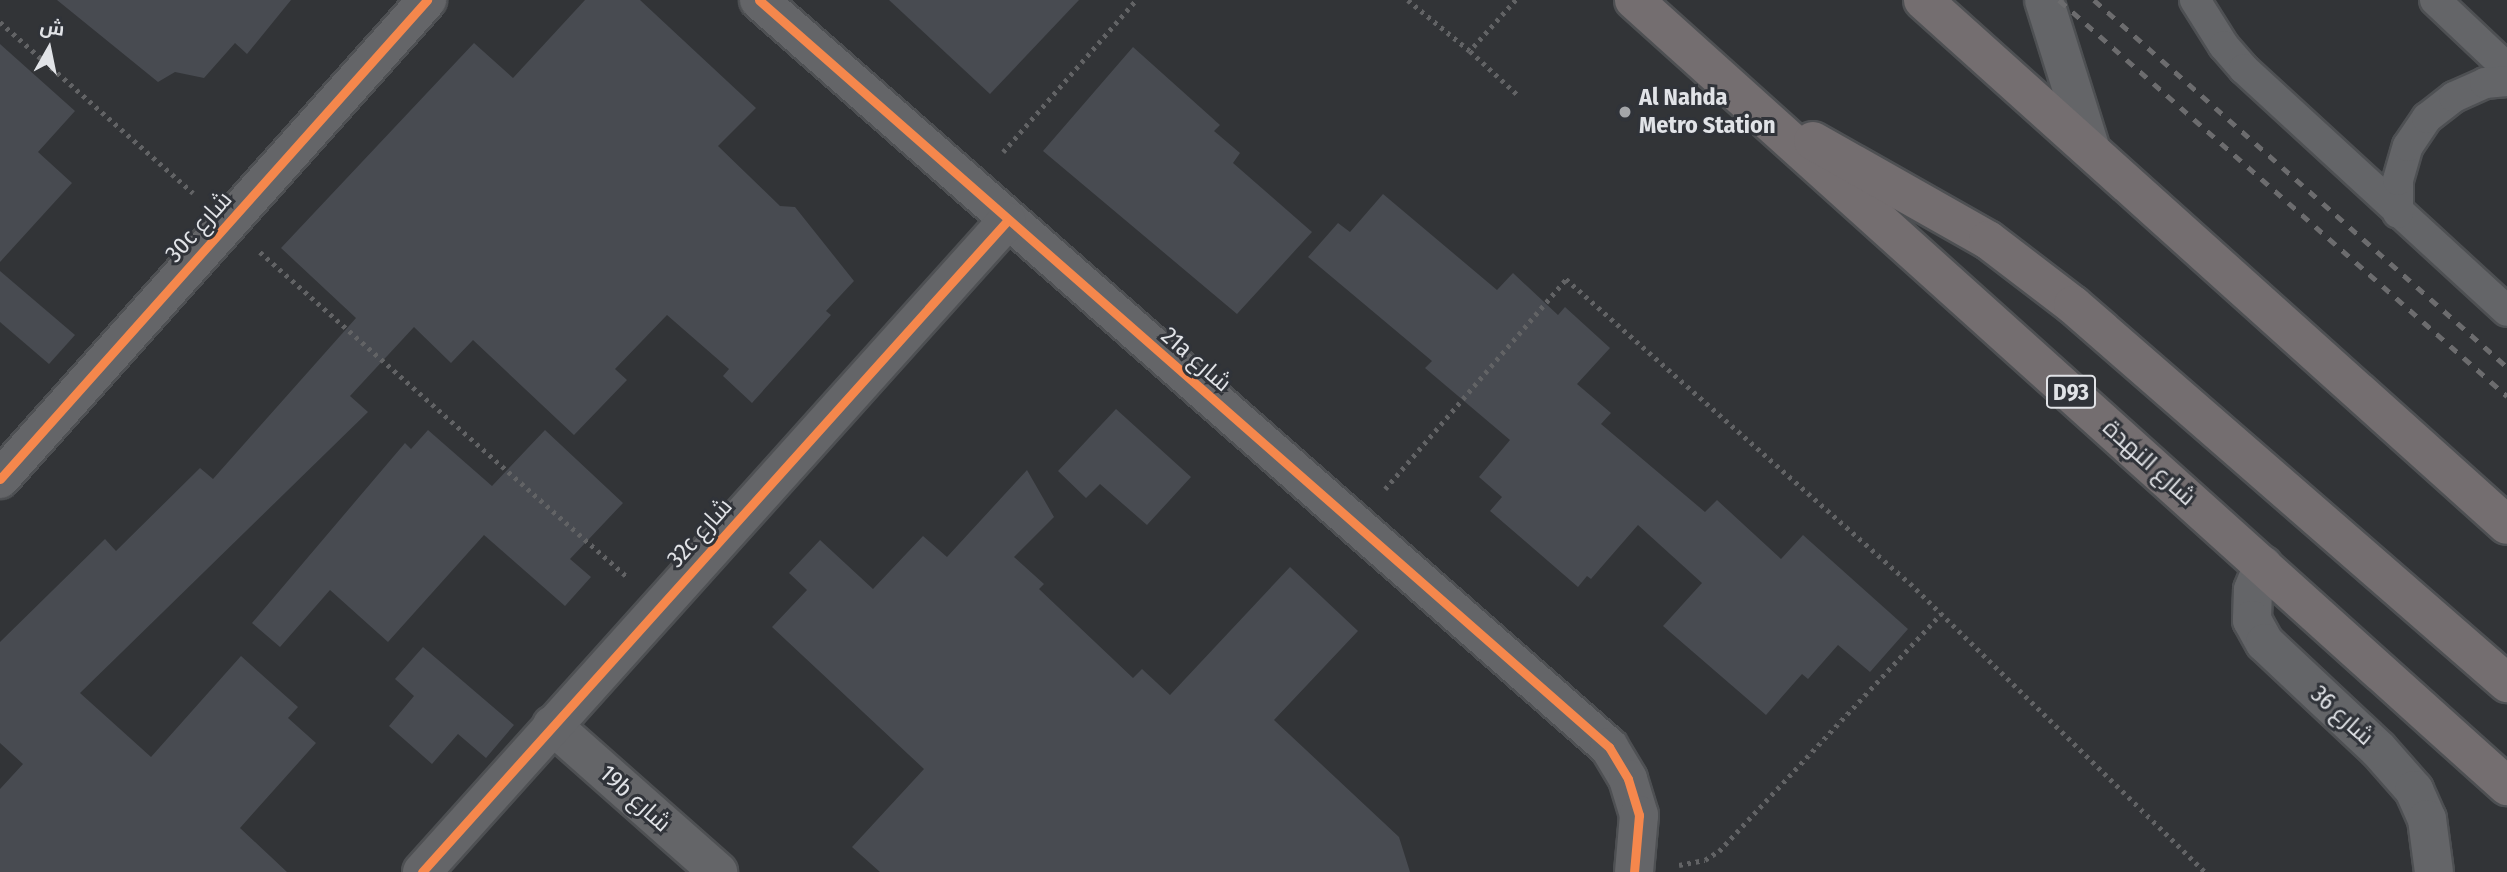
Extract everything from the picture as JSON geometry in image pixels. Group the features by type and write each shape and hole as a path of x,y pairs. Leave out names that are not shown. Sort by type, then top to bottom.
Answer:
{"main road":[{"name":"شارع النهدة","path":"1634,0 2507,786"},
{"path":"1923,0 2507,525"},
{"path":"1761,113 1897,186 1998,248 2073,304 2507,683"}],"street":[{"name":"30c شارع","path":"0,479 427,0"},
{"name":"21a شارع","path":"759,0 1007,221 1609,747 1632,791 1639,815 1636,863"},
{"path":"2044,0 2091,150"},
{"name":"32c شارع","path":"422,872 1007,221"},
{"name":"شارع 36","path":"2263,565 2253,590 2252,620 2265,643 2378,749 2414,790 2427,819 2434,872"},
{"name":"19b شارع","path":"552,725 718,872"}],"lane":[{"path":"2196,0 2224,46 2245,69 2507,311"},
{"path":"2435,0 2507,68"},
{"path":"2398,213 2398,180 2408,146 2427,118 2454,97 2485,83 2507,81"}],"path":[{"path":"971,189 1136,0"},
{"path":"1408,0 1519,96"},
{"path":"1470,51 1516,0"},
{"path":"0,22 660,606"},
{"path":"1354,524 1566,279 1941,614 2205,872"},
{"path":"1636,863 1675,866 1705,860 1719,851 1941,614"}],"building":[{"path":"57,0 291,0 247,54 235,43 204,78 175,72 158,82"},
{"path":"585,0 640,0 756,108 718,146 780,206 795,207 854,281 826,311 831,315 752,403 723,376 729,369 667,315 615,369 627,380 574,435 473,340 451,363 414,327 350,396 368,412 80,693 151,757 241,656 298,707 288,718 316,743 240,828 287,872 0,872 0,789 23,764 0,743 0,642 105,539 116,551 200,468 213,479 356,318 281,248 474,43 513,78"},
{"path":"889,0 1079,0 990,94"},
{"path":"0,44 75,111 38,152 72,183 0,262"},
{"path":"1133,47 1220,125 1214,131 1240,153 1233,163 1312,232 1237,314 1043,151"},
{"path":"1383,194 1497,290 1513,273 1558,315 1565,307 1610,348 1577,384 1611,413 1601,424 1705,512 1717,500 1781,559 1803,535 1908,629 1870,672 1838,645 1808,679 1802,674 1766,715 1663,626 1702,583 1638,525 1591,579 1587,576 1578,587 1490,511 1502,497 1479,477 1510,440 1425,368 1432,361 1308,257 1338,223 1350,232"},
{"path":"0,271 75,335 49,364 0,322"},
{"path":"1116,409 1191,477 1147,525 1100,484 1086,498 1058,471"},
{"path":"428,430 492,486 545,430 623,503 570,559 591,577 565,606 484,535 388,642 330,590 280,647 252,623 405,443 411,449"},
{"path":"1027,470 1054,517 1014,557 1044,584 1039,589 1133,678 1142,669 1170,695 1290,567 1358,631 1274,720 1399,837 1410,872 880,872 852,847 924,769 772,627 807,590 789,573 820,540 873,589 923,536 947,557"},
{"path":"423,647 514,725 486,758 458,734 432,764 389,726 414,696 395,679"}],"railway":[{"path":"2059,0 2507,396"},
{"path":"2094,0 2507,367"}],"cycle path":[{"path":"0,479 427,0"},
{"path":"759,0 1609,747 1628,779 1639,815 1634,872"},
{"path":"422,872 1007,221"}],"place":[{"name":"Al Nahda Metro Station","path":"1625,112"}]}
